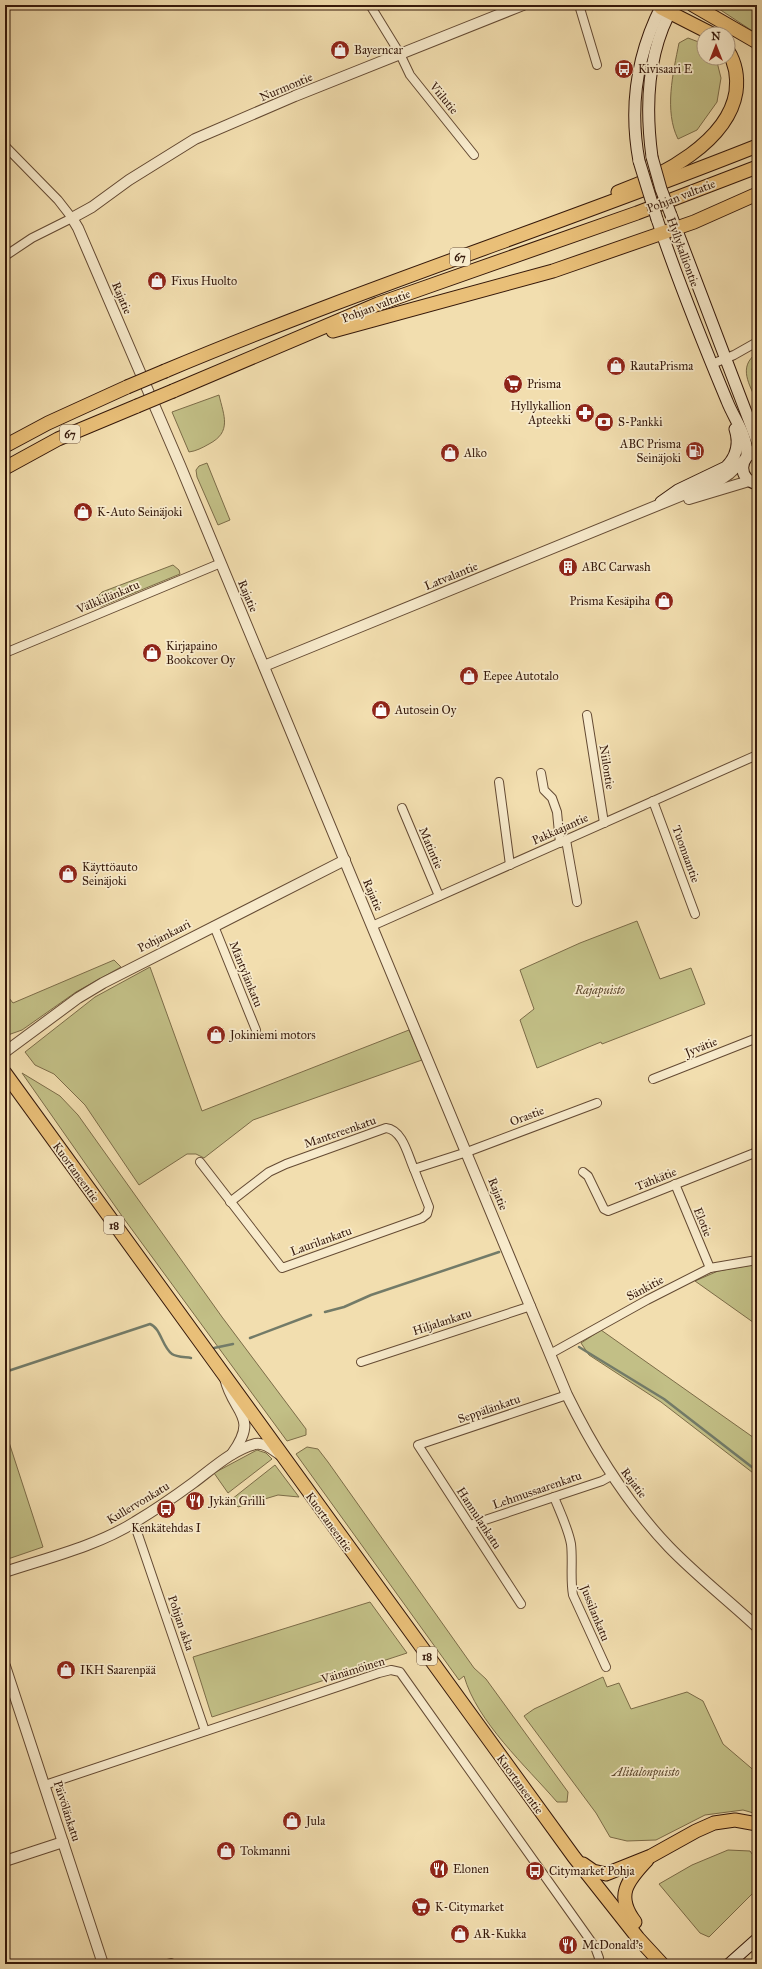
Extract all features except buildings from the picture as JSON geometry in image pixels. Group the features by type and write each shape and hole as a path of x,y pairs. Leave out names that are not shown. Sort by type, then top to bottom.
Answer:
{"highway":[{"path":"694,5 757,42"},
{"path":"664,7 699,26"},
{"path":"440,264 495,236 622,190 670,166 708,141 721,128 734,100 737,76 734,66"},
{"name":"Pohjan valtatie","path":"5,446 48,423 127,387 320,308 620,200 757,146"},
{"name":"Pohjan valtatie","path":"5,468 58,439 378,304 637,213 757,167"},
{"path":"173,390 331,332 553,271 676,229 757,194"},
{"name":"Kuortaneentie","path":"5,1073 280,1454 574,1857 638,1938 662,1964"},
{"path":"574,1857 593,1871 606,1874 651,1856 696,1831 714,1823 735,1820 757,1824"},
{"path":"651,1856 627,1884 625,1900 626,1911 657,1952 662,1964"},
{"path":"638,1938 653,1964"}],"main road":[{"name":"Hyllykalliontie","path":"664,7 649,90 648,114 652,157 660,189 757,441"},
{"name":"Hyllykalliontie","path":"664,7 647,39 637,79 634,120 639,161 662,234 712,364 728,403 734,413 747,448 749,455 743,472 755,485"},
{"path":"662,502 678,490 726,467 732,461 736,454 738,442 728,403"},
{"path":"730,1964 757,1939"},
{"path":"740,1964 757,1948"}],"street":[{"name":"Viilutie","path":"370,5 400,54 410,75 474,155"},
{"name":"Nurmontie","path":"72,218 92,207 129,180 195,139 523,5"},
{"path":"579,5 597,64"},
{"name":"Rajatie","path":"5,146 58,200 78,228 221,563 567,1395 584,1431 611,1476 636,1509 668,1546 757,1627"},
{"path":"5,256 32,238 72,218"},
{"path":"712,364 726,359 757,342"},
{"name":"Latvalantie","path":"264,666 648,510 662,502 722,479 749,455"},
{"name":"Latvalantie","path":"648,510 663,508 703,494 755,485"},
{"name":"Välkkilänkatu","path":"5,653 221,563"},
{"name":"Niilontie","path":"587,715 604,823"},
{"name":"Pakkaajantie","path":"372,926 757,755"},
{"path":"541,774 544,790 552,798 557,812 577,902"},
{"path":"499,782 510,865"},
{"name":"Tuomaantie","path":"654,801 695,914"},
{"name":"Matintie","path":"402,808 439,896"},
{"name":"Pohjankaari","path":"5,1052 84,994 134,966 345,860"},
{"name":"Mäntylänkatu","path":"214,926 256,1030"},
{"name":"Jyvätie","path":"653,1080 757,1038"},
{"name":"Orastie","path":"467,1152 596,1103"},
{"name":"Mantereenkatu","path":"230,1202 269,1172 286,1164 386,1128 393,1129 398,1133 414,1170"},
{"path":"414,1170 467,1152"},
{"name":"Tähkätie","path":"583,1172 588,1176 604,1209 608,1211 757,1152"},
{"name":"Laurilankatu","path":"200,1162 282,1268 422,1218 427,1214 429,1207 414,1170"},
{"name":"Elotie","path":"675,1184 710,1268"},
{"name":"Sänkitie","path":"550,1354 647,1300 710,1268 757,1260"},
{"name":"Hiljalankatu","path":"362,1362 530,1306"},
{"name":"Kullervonkatu","path":"224,1376 228,1391 242,1413 244,1422 244,1431 241,1441 230,1455"},
{"name":"Seppälänkatu","path":"418,1445 567,1395"},
{"name":"Kullervonkatu","path":"5,1572 110,1536 134,1523 180,1493 230,1455 255,1444 270,1447 280,1454"},
{"name":"Hannulankatu","path":"418,1445 521,1604"},
{"name":"Lehmussaarenkatu","path":"470,1525 602,1481 611,1476"},
{"name":"Jussilankatu","path":"554,1497 568,1533 571,1546 570,1582 573,1594 606,1667"},
{"name":"Pohjan akka","path":"134,1523 205,1731"},
{"name":"Päivölänkatu","path":"5,1666 103,1964"},
{"name":"Väinämöinen","path":"45,1785 379,1673 391,1670 400,1672 592,1944 599,1958 598,1964"},
{"path":"5,1861 63,1842"}],"green space":[{"path":"713,5 747,5 757,12 757,34"},
{"path":"688,38 696,41 696,66 718,66 721,78 717,102 697,130 678,139 671,116 671,92 679,43"},
{"path":"757,353 757,362 752,369 757,384 757,402 749,383 746,370 751,358"},
{"path":"219,395 223,410 224,429 216,439 197,450 189,452 172,412"},
{"path":"207,463 230,520 218,525 197,477 196,470 199,466"},
{"path":"173,565 179,570 180,574 100,607 98,596 102,592"},
{"name":"Rajapuisto","path":"637,921 660,979 691,968 705,1004 602,1044 601,1042 537,1068 520,1020 534,1009 520,970 580,943"},
{"path":"114,960 121,967 76,992 22,1030 5,1036 5,993 13,1003"},
{"path":"150,967 202,1111 409,1030 422,1060 253,1120 204,1158 196,1154 187,1154 139,1185 85,1105 54,1074 35,1065 25,1052 95,997"},
{"path":"22,1073 60,1096 78,1115 222,1317 306,1429 306,1435 287,1441 122,1216"},
{"path":"757,1264 757,1325 695,1281 718,1271"},
{"path":"601,1330 757,1440 757,1476 661,1402 589,1355 581,1343"},
{"path":"5,1430 43,1547 5,1560"},
{"path":"307,1447 318,1449 328,1462 474,1668 486,1679 568,1792 567,1802 557,1802 491,1727 470,1693 464,1676 459,1680 296,1454"},
{"path":"257,1450 266,1453 272,1459 228,1493 214,1473"},
{"path":"275,1465 299,1497 278,1495 238,1507 232,1499"},
{"path":"370,1602 407,1653 212,1717 193,1657"},
{"name":"Alitalonpuisto","path":"603,1677 607,1687 619,1683 631,1709 687,1692 703,1701 723,1744 757,1773 757,1814 743,1810 705,1815 656,1840 627,1841 610,1837 596,1813 524,1716 534,1709"},
{"path":"728,1850 750,1851 757,1861 757,1889 709,1937 700,1933 659,1884 692,1865"}],"waterway":[{"path":"325,1312 344,1307 371,1295 499,1252"},
{"path":"250,1338 311,1315"},
{"path":"5,1372 150,1324 157,1329 166,1347 172,1354 191,1358"},
{"path":"214,1348 233,1344"},
{"path":"579,1347 664,1399 757,1471"}],"place":[{"name":"Bayerncar","path":"340,50"},
{"name":"Kivisaari E","path":"624,69"},
{"name":"Fixus Huolto","path":"157,281"},
{"name":"RautaPrisma","path":"616,366"},
{"name":"Prisma","path":"513,384"},
{"name":"Hyllykallion Apteekki","path":"585,413"},
{"name":"S-Pankki","path":"604,422"},
{"name":"ABC Prisma Seinäjoki","path":"695,451"},
{"name":"Alko","path":"450,453"},
{"name":"K-Auto Seinäjoki","path":"83,512"},
{"name":"ABC Carwash","path":"568,567"},
{"name":"Prisma Kesäpiha","path":"664,601"},
{"name":"Kirjapaino Bookcover Oy","path":"152,653"},
{"name":"Eepee Autotalo","path":"469,676"},
{"name":"Autosein Oy","path":"381,710"},
{"name":"Käyttöauto Seinäjoki","path":"68,874"},
{"name":"Jokiniemi motors","path":"216,1035"},
{"name":"Jykän Grilli","path":"195,1501"},
{"name":"Kenkätehdas I","path":"166,1509"},
{"name":"IKH Saarenpää","path":"66,1670"},
{"name":"Jula","path":"292,1821"},
{"name":"Tokmanni","path":"226,1851"},
{"name":"Elonen","path":"439,1869"},
{"name":"Citymarket Pohja","path":"535,1871"},
{"name":"K-Citymarket","path":"421,1907"},
{"name":"AR-Kukka","path":"460,1934"},
{"name":"McDonald's","path":"568,1945"}]}
